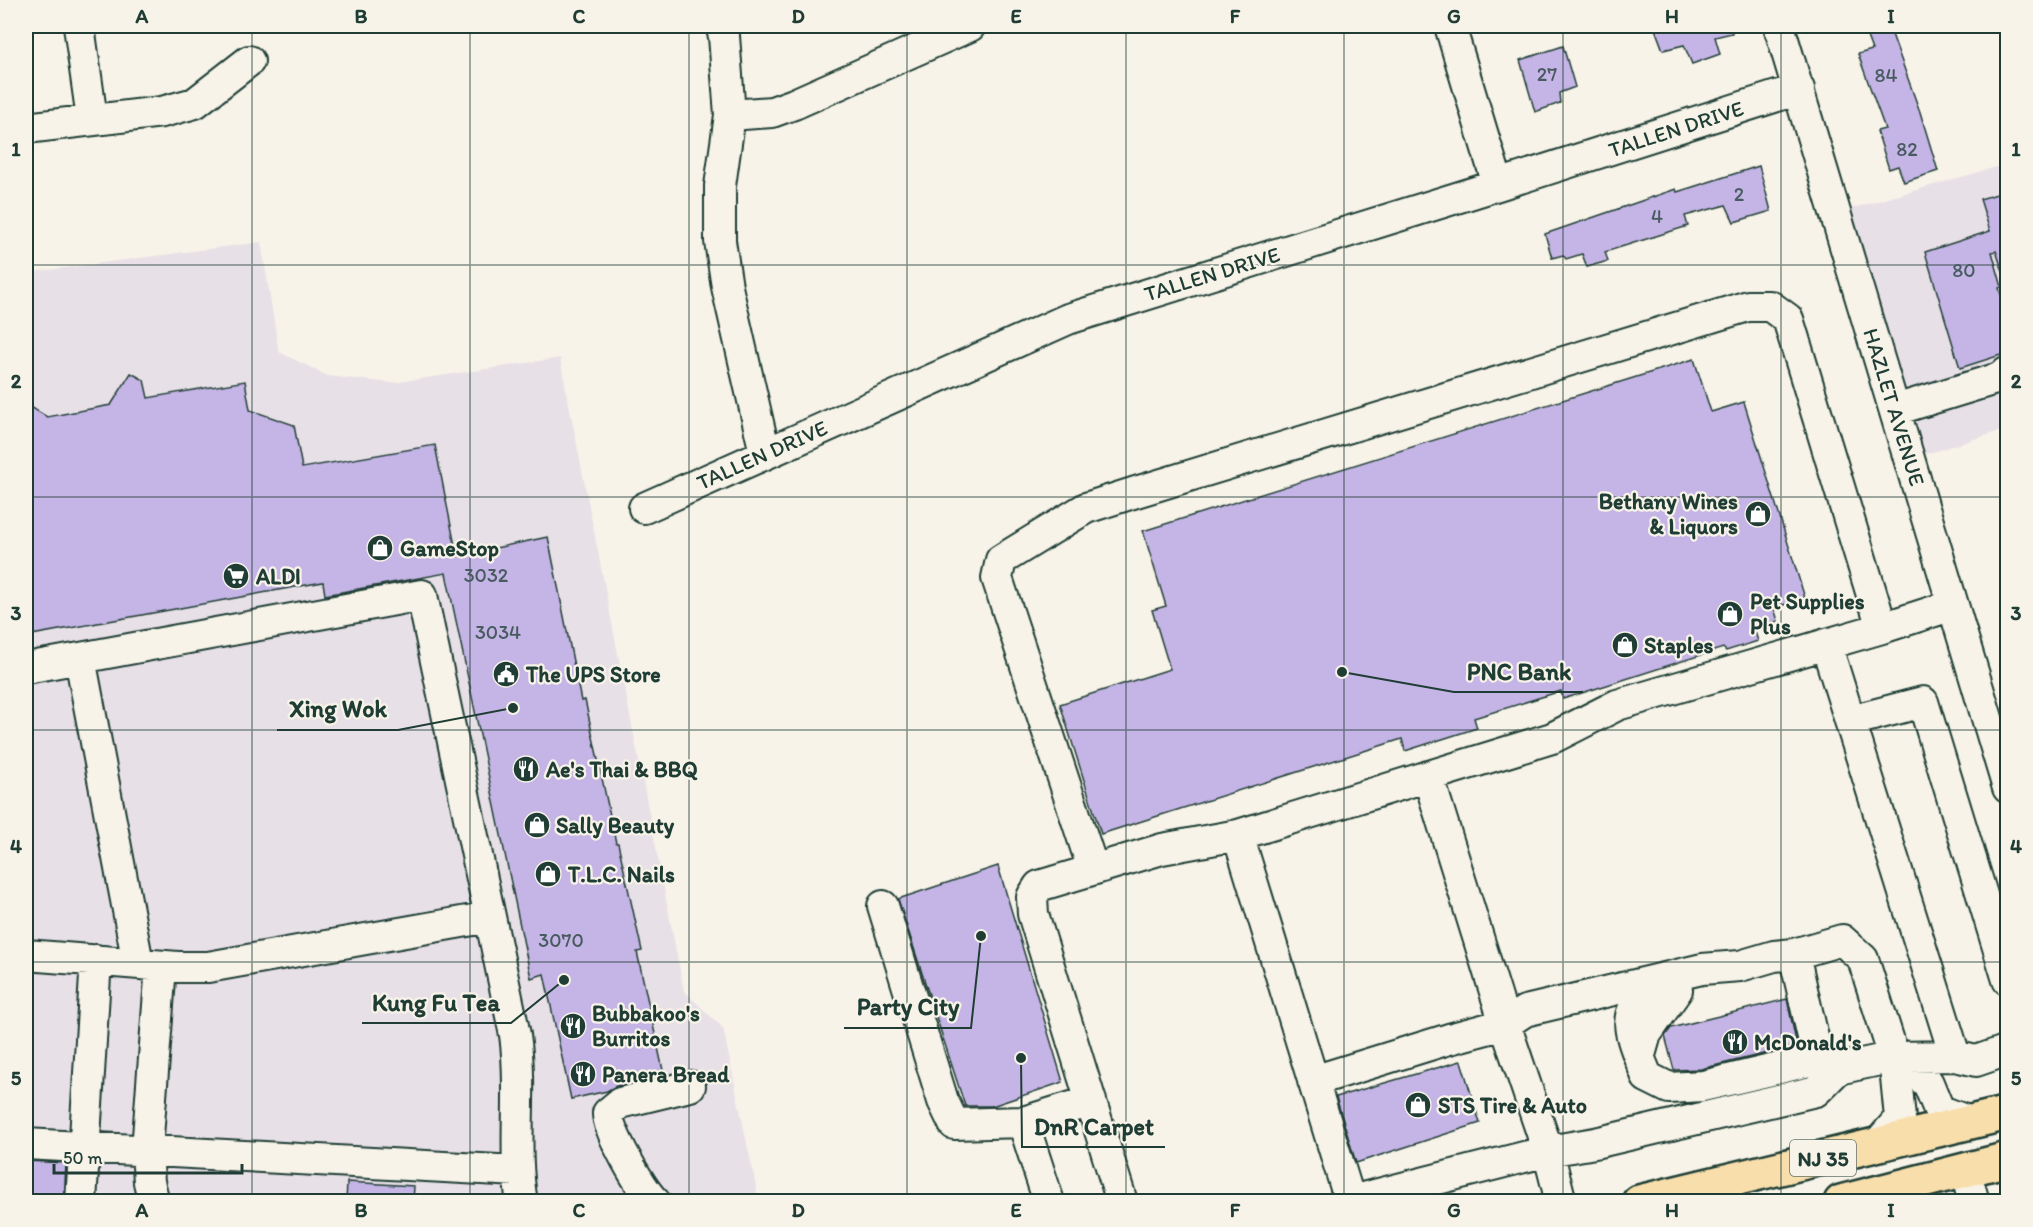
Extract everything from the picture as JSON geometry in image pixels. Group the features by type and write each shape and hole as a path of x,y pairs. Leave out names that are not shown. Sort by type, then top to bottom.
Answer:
{"highway":[{"name":"NJ 35","path":"1639,1202 2007,1113"},
{"name":"NJ 35","path":"1845,1201 2007,1160"}],"street":[{"path":"79,26 92,119"},
{"path":"721,26 724,36 730,115 720,186 720,241 727,287 765,453"},
{"path":"730,115 772,112 794,104 970,26"},
{"path":"1450,26 1498,185"},
{"name":"HAZLET AVENUE","path":"1779,26 2007,789"},
{"path":"26,128 162,112 195,103 249,61"},
{"name":"TALLEN DRIVE","path":"644,508 1068,319 1798,89"},
{"path":"1093,869 997,578 1001,560 1086,508 1182,478 1748,306 1770,306 1788,319 1882,628"},
{"path":"1894,410 1999,378 2007,372"},
{"path":"26,668 422,595 515,1035 518,1057 518,1171 522,1202"},
{"path":"1122,1202 1033,914 1032,897 1039,886 1162,849 1238,835 1552,738 1617,705 1953,605"},
{"path":"1826,644 1955,1056"},
{"path":"80,658 149,965 147,1150 149,1182 154,1202"},
{"path":"1850,721 1923,702 2007,980"},
{"path":"1428,776 1505,1024 1548,1151 1561,1202"},
{"path":"1238,835 1348,1201 1548,1151 1595,1143 1816,1091 1828,1064 1794,954"},
{"path":"883,906 943,1101 954,1124 1023,1122 1091,1101"},
{"path":"26,955 149,965 214,967 489,916"},
{"path":"1313,1081 1505,1024 1525,1011 1702,969 1740,966 1774,956 1794,954 1842,940 1863,959 1894,1057 1900,1118 1876,1146"},
{"path":"81,1202 96,960"},
{"path":"1740,966 1718,979 1677,990 1646,1034 1640,1055 1647,1077 1668,1088 1704,1086 1828,1064 1894,1057 1955,1056 1976,1061 2007,1050"},
{"path":"1894,1057 1928,1083 1939,1110 1970,1122"},
{"path":"654,1202 636,1176 609,1124 608,1113 620,1103 690,1086"},
{"path":"1023,1122 1049,1202"},
{"path":"26,1144 518,1171"},
{"path":"1965,1170 1974,1202"}],"shaded area":[{"path":"2007,164 2007,429 1910,459 1836,213"},
{"path":"261,242 279,352 328,376 392,383 560,358 684,991 723,1028 759,1201 26,1201 26,273"}],"building":[{"path":"1654,26 1731,26 1732,33 1715,37 1720,54 1692,64 1684,45 1663,50"},
{"path":"1863,26 1889,26 1920,112 1938,171 1904,182 1898,166 1889,169 1877,131 1885,129 1858,54 1872,50"},
{"path":"1563,46 1575,87 1559,93 1560,103 1535,112 1520,60"},
{"path":"1759,166 1771,211 1734,222 1726,205 1685,216 1688,226 1605,252 1608,261 1587,267 1582,254 1566,259 1563,255 1552,258 1545,234 1676,189 1677,192"},
{"path":"2007,191 2007,272 2003,272 1996,251 1992,252 2007,315 2007,353 1960,368 1925,252 1990,231 1980,199"},
{"path":"1694,359 1711,412 1744,402 1805,598 1774,608 1778,621 1754,629 1758,641 1726,651 1723,648 1563,699 1561,691 1474,718 1477,728 1405,751 1402,739 1101,834 1060,704 1170,669 1152,610 1166,606 1143,531"},
{"path":"131,373 144,380 148,398 245,381 250,410 294,425 302,468 435,445 457,556 548,537 581,701 585,700 642,951 637,952 664,1075 571,1099 544,974 531,978 446,573 325,595 323,582 26,636 26,404 47,417 111,405"},
{"path":"998,866 1063,1082 992,1106 965,1106 898,899"},
{"name":"McDonald's","path":"1787,999 1797,1046 1701,1069 1674,1070 1665,1036 1671,1028"},
{"path":"1461,1061 1480,1123 1356,1163 1336,1097"},
{"path":"26,1161 66,1163 64,1202 26,1202"},
{"path":"347,1182 414,1186 413,1202 346,1202"}],"place":[{"name":"Bethany Wines & Liquors","path":"1758,514"},
{"name":"GameStop","path":"380,548"},
{"name":"ALDI","path":"236,576"},
{"name":"Pet Supplies Plus","path":"1730,614"},
{"name":"Staples","path":"1625,645"},
{"name":"PNC Bank","path":"1342,672"},
{"name":"The UPS Store","path":"506,674"},
{"name":"Xing Wok","path":"513,708"},
{"name":"Ae's Thai & BBQ","path":"526,769"},
{"name":"Sally Beauty","path":"537,825"},
{"name":"T.L.C. Nails","path":"548,874"},
{"name":"Party City","path":"981,936"},
{"name":"Kung Fu Tea","path":"564,980"},
{"name":"Bubbakoo's Burritos","path":"573,1026"},
{"name":"McDonald's","path":"1735,1042"},
{"name":"DnR Carpet","path":"1021,1058"},
{"name":"Panera Bread","path":"583,1074"},
{"name":"STS Tire & Auto","path":"1418,1105"}]}
